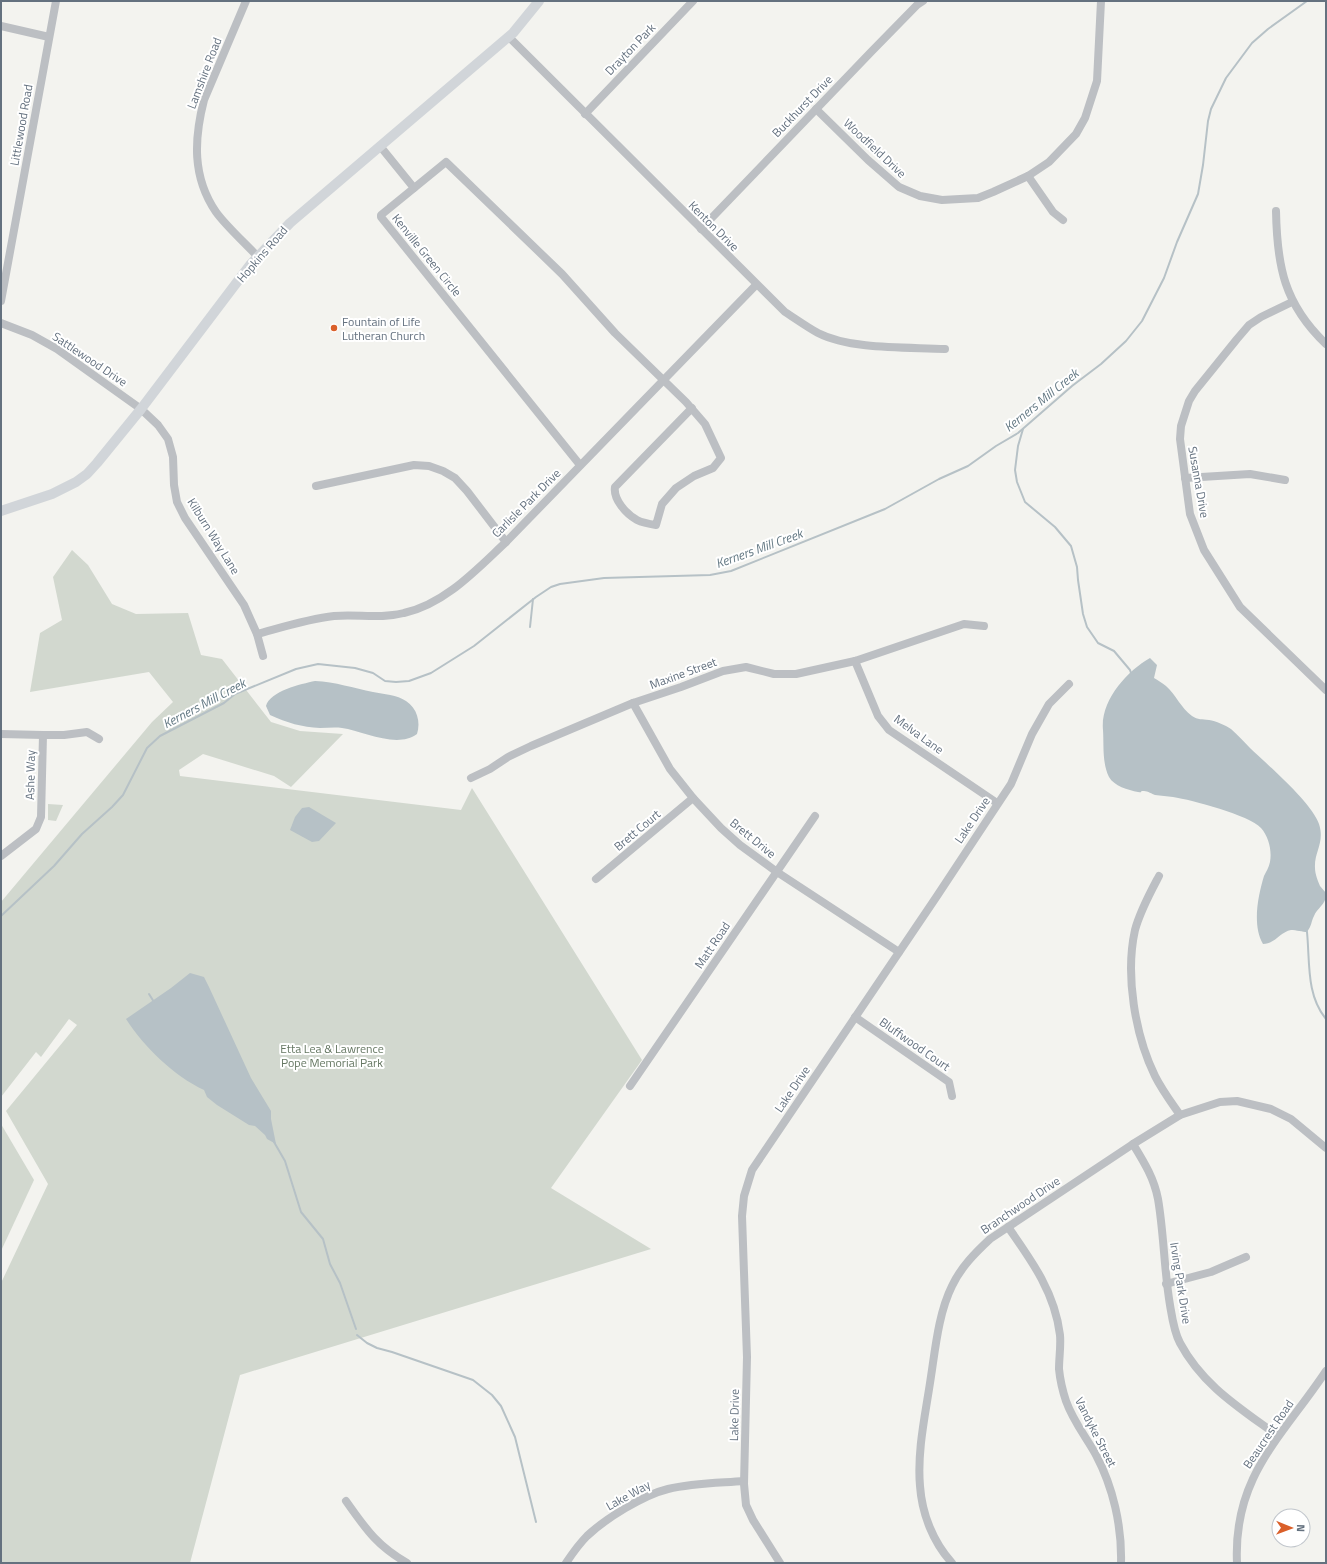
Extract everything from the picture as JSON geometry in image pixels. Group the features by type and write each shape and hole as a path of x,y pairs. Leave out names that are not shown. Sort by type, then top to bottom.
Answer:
{"main road":[{"name":"Hopkins Road","path":"1,511 52,494 76,482 98,463 258,257 290,223 509,37 539,1"}],"street":[{"name":"Littlewood Road","path":"1,301 56,1"},
{"name":"Lamshire Road","path":"246,1 204,100 200,117 196,150 201,180 216,213 258,257"},
{"name":"Drayton Park","path":"585,114 693,1"},
{"name":"Buckhurst Drive","path":"701,229 876,46 923,1"},
{"name":"Woodfield Drive","path":"816,109 894,184 920,196 942,200 978,198 1028,176 1049,162 1076,134 1085,118 1097,81 1101,1"},
{"path":"1,26 49,37"},
{"name":"Kenton Drive","path":"509,37 756,285 785,312 819,334 858,345 945,349"},
{"path":"380,146 414,188"},
{"name":"Kenville Green Circle","path":"580,465 381,217 381,215 446,162 448,163 562,274 615,333 663,380"},
{"path":"1028,176 1053,212 1062,220"},
{"path":"1276,211 1280,268 1292,302 1303,319 1326,344"},
{"name":"Carlisle Park Drive","path":"257,634 297,622 316,619 358,615 385,617 405,613 440,598 466,579 506,542 756,285"},
{"name":"Susanna Drive","path":"1292,302 1261,317 1249,325 1195,391 1184,412 1181,426 1180,440 1182,465 1190,514 1204,550 1238,604 1326,690"},
{"name":"Sattlewood Drive","path":"1,323 32,335 57,349 141,409"},
{"path":"663,380 692,408 705,424 721,458 713,468 694,476 676,488 662,504 656,525 638,520 632,516 616,498 614,492 615,487 692,408"},
{"name":"Kilburn Way Lane","path":"141,409 158,425 168,439 174,457 174,485 178,502 185,518 244,605 257,634 263,656"},
{"path":"316,486 414,464 429,466 443,471 455,478 467,491 506,542"},
{"path":"1185,478 1250,474 1285,480"},
{"name":"Maxine Street","path":"472,778 490,769 508,757 531,746 633,703 681,688 723,671 746,668 774,674 796,674 855,661 964,624 984,626"},
{"name":"Melva Lane","path":"855,661 878,716 889,730 997,803"},
{"name":"Lake Drive","path":"780,1563 748,1510 746,1505 744,1481 748,1357 742,1216 746,1189 752,1170 937,896 1010,784 1032,734 1049,704 1070,684"},
{"name":"Brett Drive","path":"633,703 670,769 693,798 721,828 740,845 777,872 899,952"},
{"name":"Ashe Way","path":"1,856 36,829 41,817 43,735 64,735 87,732 99,739"},
{"path":"1,734 43,735"},
{"name":"Brett Court","path":"596,879 693,798"},
{"name":"Matt Road","path":"630,1086 815,816"},
{"path":"1159,876 1136,928 1132,957 1133,986 1138,1022 1148,1059 1163,1091 1180,1115"},
{"name":"Bluffwood Court","path":"856,1017 949,1082 952,1096"},
{"name":"Branchwood Drive","path":"952,1563 938,1545 932,1534 927,1518 920,1487 920,1455 935,1349 946,1298 960,1272 976,1252 990,1239 1133,1144 1180,1115 1220,1102 1237,1101 1271,1109 1291,1119 1326,1148"},
{"name":"Irving Park Drive","path":"1133,1144 1150,1172 1158,1198 1166,1284 1172,1320 1179,1341 1190,1360 1202,1376 1218,1392 1278,1436"},
{"name":"Vandyke Street","path":"1008,1227 1035,1266 1051,1295 1060,1335 1060,1370 1066,1401 1074,1419 1096,1455 1113,1495 1118,1520 1121,1563"},
{"path":"1166,1284 1211,1272 1246,1257"},
{"name":"Beaucrest Road","path":"1237,1563 1237,1536 1239,1520 1246,1494 1254,1474 1278,1436 1326,1371"},
{"name":"Lake Way","path":"566,1563 575,1550 596,1528 645,1497 670,1488 744,1481"},
{"path":"346,1501 371,1536 390,1553 407,1563"}],"green space":[{"name":"Etta Lea & Lawrence Pope Memorial Park","path":"72,550 88,565 112,604 136,614 188,613 201,655 222,659 271,722 300,731 343,734 291,787 274,776 203,754 179,770 180,776 461,810 472,788 642,1060 551,1188 651,1249 240,1375 190,1563 1,1563 1,1283 48,1184 6,1111 77,1025 69,1019 41,1057 36,1052 1,1097 1,902 152,722 173,702 149,672 30,692 40,633 62,620 53,577"},
{"path":"48,804 63,805 56,821 48,820"},
{"path":"1,1124 34,1180 1,1251"}],"shaded area":[{"path":"1150,658 1157,665 1154,678 1170,690 1188,713 1196,718 1215,721 1231,729 1289,784 1315,815 1321,831 1321,837 1315,862 1315,870 1320,886 1326,893 1326,897 1315,913 1307,932 1287,931 1271,942 1263,944 1258,928 1257,910 1264,876 1271,858 1268,840 1261,828 1255,823 1233,813 1206,805 1182,799 1155,795 1145,791 1140,792 1126,789 1114,783 1109,777 1105,766 1104,754 1103,719 1106,708 1110,698 1124,679"},
{"path":"315,681 399,697 410,704 415,711 419,725 417,734 400,740 380,738 342,728 301,726 270,715 266,706 273,696 287,689"},
{"path":"309,807 336,823 319,841 312,842 290,830 295,817 302,808"},
{"path":"190,973 204,977 251,1078 271,1111 276,1144 267,1139 265,1135 255,1126 249,1125 217,1105 207,1097 204,1090 182,1077 160,1060 133,1030 126,1019"}],"waterway":[{"name":"Kerners Mill Creek","path":"1,916 54,866 82,834 123,795 147,748 160,736 224,703 235,694 296,669 318,664 355,668 373,673 385,681 409,681 431,673 474,646 551,587 560,584 604,578 710,575 731,571 885,509 939,479 968,466 996,446 1018,433 1072,386 1101,364 1126,341 1142,321 1164,278 1177,242 1198,194 1208,121 1211,109 1226,78 1252,43 1268,29 1307,1"},
{"path":"1023,429 1018,446 1015,470 1017,482 1025,502 1055,527 1071,546 1077,567 1083,614 1087,627 1098,643 1114,651 1131,673"},
{"path":"530,627 533,599"},
{"path":"1306,930 1312,989 1315,1000 1326,1019"},
{"path":"149,994 154,1002"},
{"path":"274,1142 285,1161 301,1212 323,1239 330,1264 340,1283 356,1329"},
{"path":"357,1335 367,1343 377,1348 473,1380 492,1395 501,1406 515,1437 536,1522"}],"place":[{"name":"Fountain of Life Lutheran Church","path":"334,328"}]}
